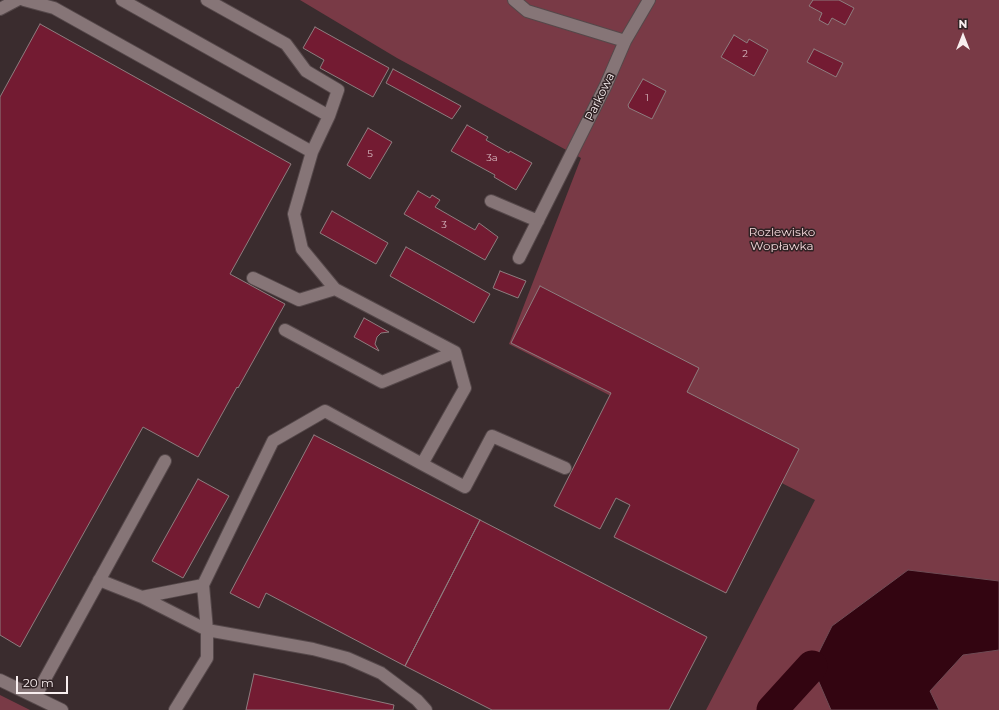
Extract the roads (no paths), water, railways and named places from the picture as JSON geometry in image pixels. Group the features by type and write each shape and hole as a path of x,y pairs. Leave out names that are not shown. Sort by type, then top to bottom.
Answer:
{"street":[{"path":"0,9 17,0"},
{"path":"24,0 57,4 312,152"},
{"path":"122,0 329,116"},
{"path":"207,0 286,44 306,71 338,90 329,116 312,152 294,214 302,249 336,289 455,352 465,388 422,464"},
{"path":"514,0 527,11 625,41"},
{"name":"Parkowa","path":"519,258 606,85 625,41 649,0"},
{"path":"491,201 538,221"},
{"path":"252,278 299,300 336,289"},
{"path":"285,330 382,382 455,352"},
{"path":"175,710 207,658 207,630 203,585 273,441 324,412 465,487 492,436 565,468"},
{"path":"35,697 165,461"},
{"path":"99,580 142,597 207,630 313,649 347,658 381,673 417,700 426,710"},
{"path":"142,597 203,585"},
{"path":"0,680 62,710"}],"waterway":[{"path":"772,710 812,666"}],"park label":[{"name":"Rozlewisko Wopławka","path":"782,239"}]}
